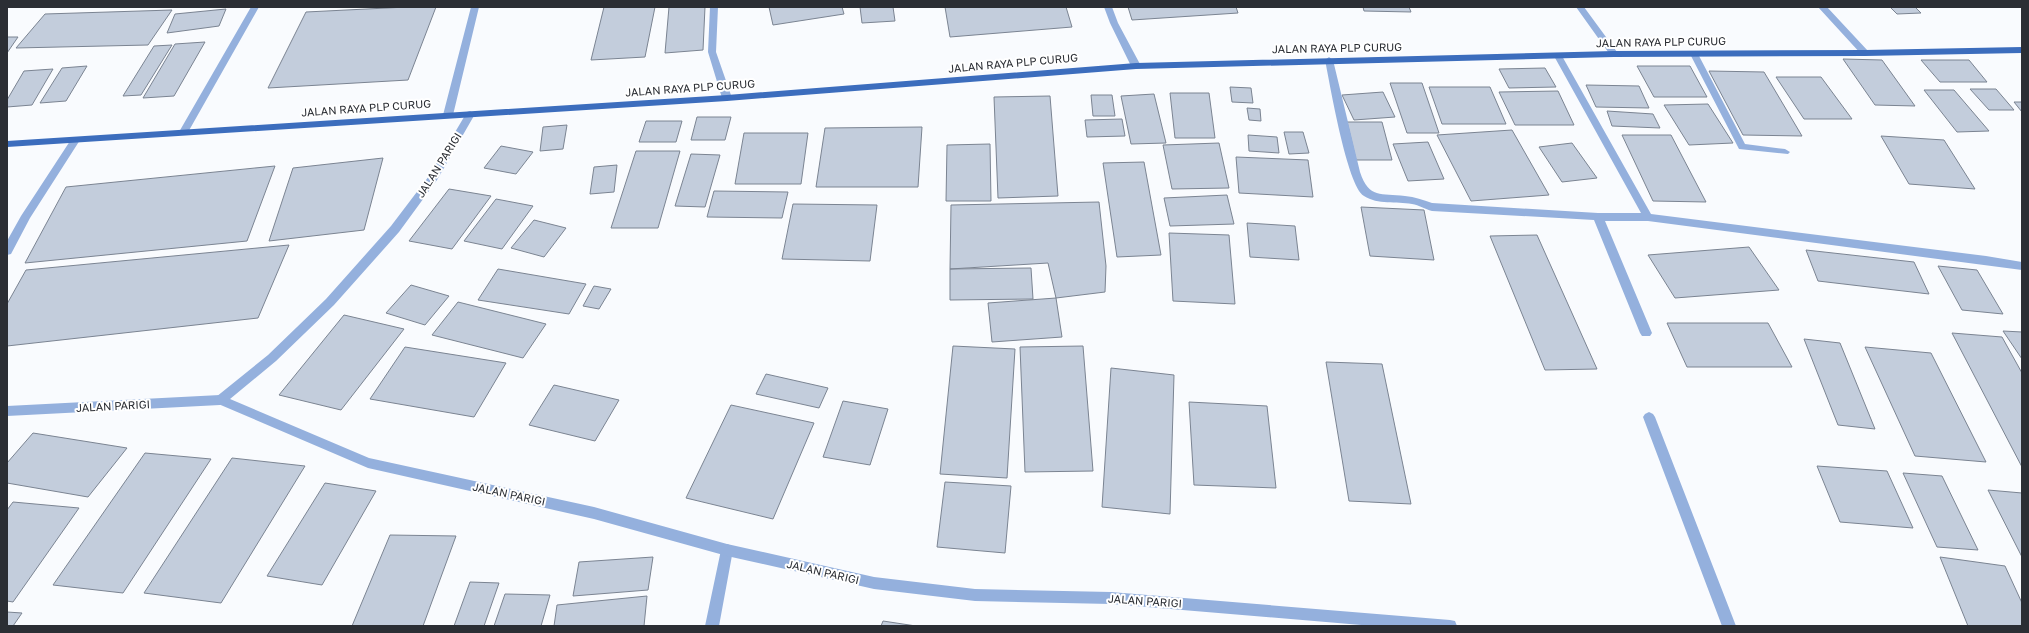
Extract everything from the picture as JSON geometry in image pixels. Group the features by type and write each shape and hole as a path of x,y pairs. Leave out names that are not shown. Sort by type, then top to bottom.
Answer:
{"main road":[{"name":"JALAN RAYA PLP CURUG","path":"7,144 727,98 1136,66 1614,54 1865,53 2022,50"}],"street":[{"path":"184,132 255,7"},
{"path":"448,115 475,7"},
{"path":"714,7 712,52 727,98"},
{"path":"1108,7 1114,23 1136,66"},
{"path":"1580,7 1614,54"},
{"path":"1822,7 1865,53"},
{"path":"1694,54 1742,148 1785,152"},
{"path":"1558,56 1648,217"},
{"path":"1329,60 1355,172 1362,189 1377,198 1413,200 1432,207 1598,217 1648,217 1978,259 2022,266"},
{"name":"JALAN PARIGI","path":"220,400 272,358 330,302 395,230 433,178 470,114"},
{"path":"7,251 26,216 75,140"},
{"path":"1598,217 1646,333"},
{"name":"JALAN PARIGI","path":"7,411 220,400 368,463 594,513 727,550 874,583 975,595 1111,598 1450,626"},
{"path":"1649,417 1729,626"},
{"path":"712,626 727,550"}],"building":[{"path":"436,7 408,80 268,88 306,12"},
{"path":"604,7 655,7 645,57 591,60"},
{"path":"669,7 705,7 703,50 665,53"},
{"path":"769,7 842,7 844,14 773,25"},
{"path":"860,7 893,7 895,21 862,23"},
{"path":"945,7 1066,7 1072,27 950,37"},
{"path":"1128,7 1236,7 1238,13 1132,20"},
{"path":"1363,7 1409,7 1411,12 1364,11"},
{"path":"1890,7 1915,7 1921,13 1897,14"},
{"path":"226,9 219,26 167,33 175,14"},
{"path":"172,10 148,45 16,48 45,14"},
{"path":"7,37 18,37 7,53"},
{"path":"205,42 174,96 143,98 175,44"},
{"path":"172,45 141,95 123,96 154,46"},
{"path":"1843,59 1882,60 1915,106 1875,105"},
{"path":"1921,60 1969,60 1987,82 1940,82"},
{"path":"87,66 66,101 40,103 62,68"},
{"path":"1637,66 1690,66 1707,97 1654,97"},
{"path":"1545,68 1556,87 1509,88 1499,69"},
{"path":"53,69 32,105 7,107 7,100 24,71"},
{"path":"1709,71 1764,72 1802,136 1743,135"},
{"path":"1776,77 1821,77 1852,119 1804,119"},
{"path":"1390,83 1422,83 1439,133 1407,133"},
{"path":"1586,85 1639,86 1649,108 1596,107"},
{"path":"1230,87 1251,88 1253,103 1232,102"},
{"path":"1429,87 1490,87 1506,124 1442,124"},
{"path":"1970,89 1996,89 2014,110 1989,110"},
{"path":"1924,90 1954,90 1989,131 1957,132"},
{"path":"1558,91 1574,125 1515,125 1499,92"},
{"path":"1383,92 1395,117 1354,120 1342,95"},
{"path":"1170,93 1209,93 1215,138 1175,138"},
{"path":"1154,94 1166,143 1131,144 1121,96"},
{"path":"1091,95 1112,95 1115,116 1093,116"},
{"path":"1050,96 1058,196 998,198 994,97"},
{"path":"2014,102 2022,102 2022,112"},
{"path":"1708,104 1733,143 1689,145 1664,105"},
{"path":"1247,108 1260,109 1261,121 1249,120"},
{"path":"1607,111 1653,114 1660,128 1612,126"},
{"path":"697,117 731,117 725,140 691,140"},
{"path":"1122,119 1125,136 1087,137 1085,120"},
{"path":"646,121 682,121 676,142 639,142"},
{"path":"1347,122 1382,122 1392,160 1356,160"},
{"path":"567,125 563,149 540,151 543,127"},
{"path":"922,127 918,187 816,187 825,128"},
{"path":"1512,130 1549,195 1471,201 1437,135"},
{"path":"1284,132 1303,132 1309,153 1289,154"},
{"path":"744,133 808,133 801,184 735,184"},
{"path":"1248,135 1277,137 1279,153 1249,151"},
{"path":"1622,135 1671,135 1706,202 1653,201"},
{"path":"1881,136 1944,140 1975,189 1909,184"},
{"path":"1428,142 1444,179 1408,181 1393,144"},
{"path":"1219,143 1229,188 1172,189 1163,145"},
{"path":"1572,143 1597,178 1562,182 1539,147"},
{"path":"990,144 991,201 946,201 947,145"},
{"path":"501,146 533,152 516,174 484,168"},
{"path":"636,151 680,151 658,228 611,228"},
{"path":"691,154 720,155 705,207 675,206"},
{"path":"1236,157 1308,160 1313,197 1239,193"},
{"path":"383,158 364,230 269,241 293,168"},
{"path":"1144,162 1161,255 1117,257 1103,163"},
{"path":"617,165 614,192 590,194 594,167"},
{"path":"275,166 247,241 25,263 66,187"},
{"path":"449,189 491,196 452,249 409,241"},
{"path":"714,191 788,192 782,218 707,217"},
{"path":"1227,195 1234,224 1170,226 1164,198"},
{"path":"496,199 533,206 502,249 464,241"},
{"path":"1099,202 1106,266 1105,292 1056,298 1048,263 950,269 951,205"},
{"path":"793,204 877,205 870,261 782,259"},
{"path":"1361,207 1424,210 1434,260 1370,256"},
{"path":"534,220 566,228 544,257 511,248"},
{"path":"1247,223 1295,226 1299,260 1250,257"},
{"path":"1169,233 1229,235 1235,304 1173,301"},
{"path":"1537,235 1597,369 1545,370 1490,236"},
{"path":"289,245 258,318 7,346 7,304 26,270"},
{"path":"1749,247 1779,290 1675,298 1648,255"},
{"path":"1806,250 1914,262 1929,294 1818,281"},
{"path":"1938,266 1977,270 2003,314 1962,310"},
{"path":"1031,268 1033,299 950,300 950,269"},
{"path":"498,269 586,284 569,314 478,300"},
{"path":"411,285 449,296 425,325 386,313"},
{"path":"594,286 611,289 599,309 583,306"},
{"path":"1056,298 1062,337 992,342 988,303"},
{"path":"458,302 546,324 523,358 432,335"},
{"path":"344,315 404,329 341,410 279,395"},
{"path":"1667,323 1768,323 1792,367 1687,367"},
{"path":"2003,331 2022,332 2022,359"},
{"path":"1952,333 2002,337 2022,373 2022,467"},
{"path":"1804,339 1840,343 1875,429 1838,425"},
{"path":"953,346 1015,349 1007,478 940,474"},
{"path":"1083,346 1093,471 1025,472 1020,347"},
{"path":"405,347 506,363 474,417 370,399"},
{"path":"1865,347 1931,353 1986,462 1915,456"},
{"path":"1326,362 1382,364 1411,504 1349,501"},
{"path":"1111,368 1174,375 1170,514 1102,507"},
{"path":"766,374 828,388 819,408 756,394"},
{"path":"554,385 619,400 595,441 529,425"},
{"path":"843,401 888,409 870,465 823,457"},
{"path":"1189,402 1267,406 1276,488 1194,485"},
{"path":"731,405 814,423 773,519 686,498"},
{"path":"33,433 127,448 88,497 7,483 7,463"},
{"path":"145,453 211,459 123,593 53,585"},
{"path":"232,458 305,466 221,603 144,593"},
{"path":"1817,466 1887,471 1913,528 1840,522"},
{"path":"1903,473 1942,476 1978,550 1937,547"},
{"path":"945,482 1011,486 1005,553 937,547"},
{"path":"325,483 376,491 322,585 267,576"},
{"path":"1988,490 2022,493 2022,557"},
{"path":"13,502 79,508 13,602 7,601 7,510"},
{"path":"390,535 456,536 423,626 352,626"},
{"path":"653,557 648,590 573,596 579,562"},
{"path":"1940,557 2005,566 2022,603 2022,626 1968,626"},
{"path":"470,582 499,583 484,626 454,626"},
{"path":"505,594 550,595 541,626 494,626"},
{"path":"647,596 644,626 554,626 557,605"},
{"path":"7,612 22,613 13,626 7,626"},
{"path":"883,621 916,626 881,626"}]}
